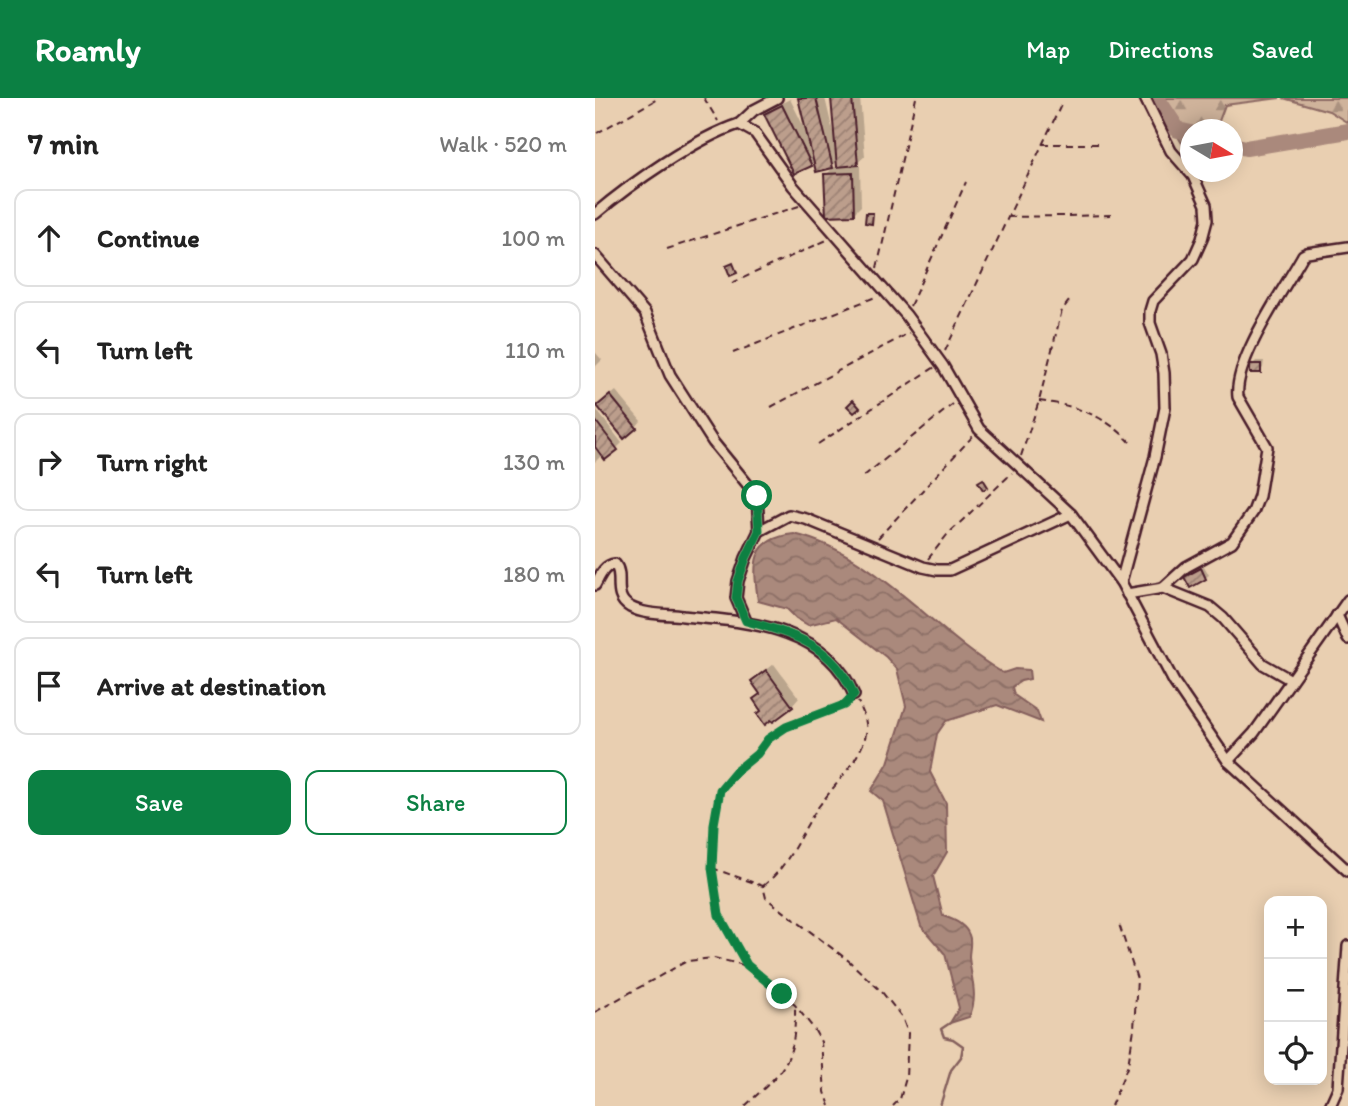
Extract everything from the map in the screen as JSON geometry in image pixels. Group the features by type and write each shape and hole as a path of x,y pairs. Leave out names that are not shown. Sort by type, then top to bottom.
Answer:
{"street":[{"path":"595,214 662,164 723,129 742,125 754,110 777,98"},
{"path":"1121,582 1156,457 1165,408 1164,373 1161,354 1150,323 1150,312 1153,301 1193,259 1202,239 1206,220 1206,205 1193,176 1171,151 1145,98"},
{"path":"742,125 755,133 793,186 906,315 941,363 979,429 1071,514 1121,582 1174,681 1228,761 1348,871"},
{"path":"1163,588 1186,567 1232,542 1253,512 1259,496 1267,447 1238,397 1242,366 1303,255 1348,247"},
{"path":"595,255 645,313 670,375 713,442 757,496 759,531 738,581 736,598 746,621"},
{"path":"759,531 789,515 806,519 923,566 950,570 1071,514"},
{"path":"595,584 604,569 615,564 619,569 619,593 622,600 631,607 650,613 746,621 788,632 804,640 837,666 854,695"},
{"path":"1127,594 1163,588 1210,607 1263,664 1291,680"},
{"path":"1228,761 1254,733 1348,600"},
{"path":"1337,615 1348,639"},
{"path":"1330,1106 1338,1088 1345,1041 1348,946"}],"path":[{"path":"597,133 659,98"},
{"path":"704,98 723,129"},
{"path":"874,279 916,98"},
{"path":"818,444 941,363 1061,105"},
{"path":"1042,144 1097,144"},
{"path":"906,315 966,182"},
{"path":"667,250 809,204"},
{"path":"1008,217 1115,215"},
{"path":"732,283 836,235"},
{"path":"733,353 885,293"},
{"path":"923,566 947,535 1018,466 1039,401 1062,310 1069,301"},
{"path":"771,407 916,329"},
{"path":"864,476 960,398"},
{"path":"1039,401 1066,404 1087,412 1116,426 1130,442"},
{"path":"871,545 979,429"},
{"path":"763,886 788,859 817,810 861,749 867,730 865,715 854,695 844,705 786,727 768,739 757,754 735,772 720,790 714,824 712,868 719,915 747,965 795,1005 814,1029 821,1042 825,1092 830,1106"},
{"path":"712,868 763,886"},
{"path":"763,886 766,898 849,961 882,992 902,1017 908,1033 906,1078 900,1098 894,1106"},
{"path":"1111,1106 1128,1065 1134,1029 1137,979 1118,920"},
{"path":"595,1012 687,961 714,958 747,965"},
{"path":"745,1106 779,1074 792,1054 795,1005"}],"green space":[{"path":"1149,98 1280,98 1225,105 1220,119 1180,119 1180,140 1166,116"},
{"path":"1283,98 1348,98 1348,123 1329,111"}],"water":[{"path":"794,534 824,544 877,575 977,656 1003,673 1015,669 1029,670 1030,679 1012,687 1014,695 1037,711 1041,722 997,705 946,721 937,734 930,772 946,803 947,852 933,876 943,916 962,925 970,937 969,957 974,995 969,1017 950,1023 959,1008 945,954 921,926 883,801 871,791 888,763 906,706 897,669 886,657 836,618 808,625 787,609 758,601 755,576 762,548 769,541"}],"building":[{"path":"798,98 816,98 833,168 816,172"},
{"path":"831,98 852,98 858,165 837,167"},
{"path":"782,105 812,166 794,174 764,114"},
{"path":"853,173 854,215 826,216 824,174"},
{"path":"866,213 873,213 872,224 865,223"},
{"path":"733,263 737,273 730,276 726,266"},
{"path":"1250,364 1261,364 1261,373 1250,373"},
{"path":"610,395 637,428 624,439 597,406"},
{"path":"853,400 860,408 854,413 847,406"},
{"path":"595,420 618,450 605,460 595,447"},
{"path":"983,479 988,487 983,490 978,482"},
{"path":"1201,568 1206,579 1190,588 1184,577"},
{"path":"766,670 793,707 765,725 757,714 761,711 753,699 760,694 751,681"}],"waterway":[{"path":"1157,98 1180,130"},
{"path":"1243,147 1348,131"},
{"path":"940,1106 951,1070 961,1057 963,1046 944,1037 941,1029 950,1023"}],"route":[{"path":"757,496 759,531 738,581 738,606 746,621 788,632 804,640 837,666 854,695 844,705 786,727 768,739 757,754 735,772 720,790 714,824 712,868 719,915 747,965 782,994"}]}
